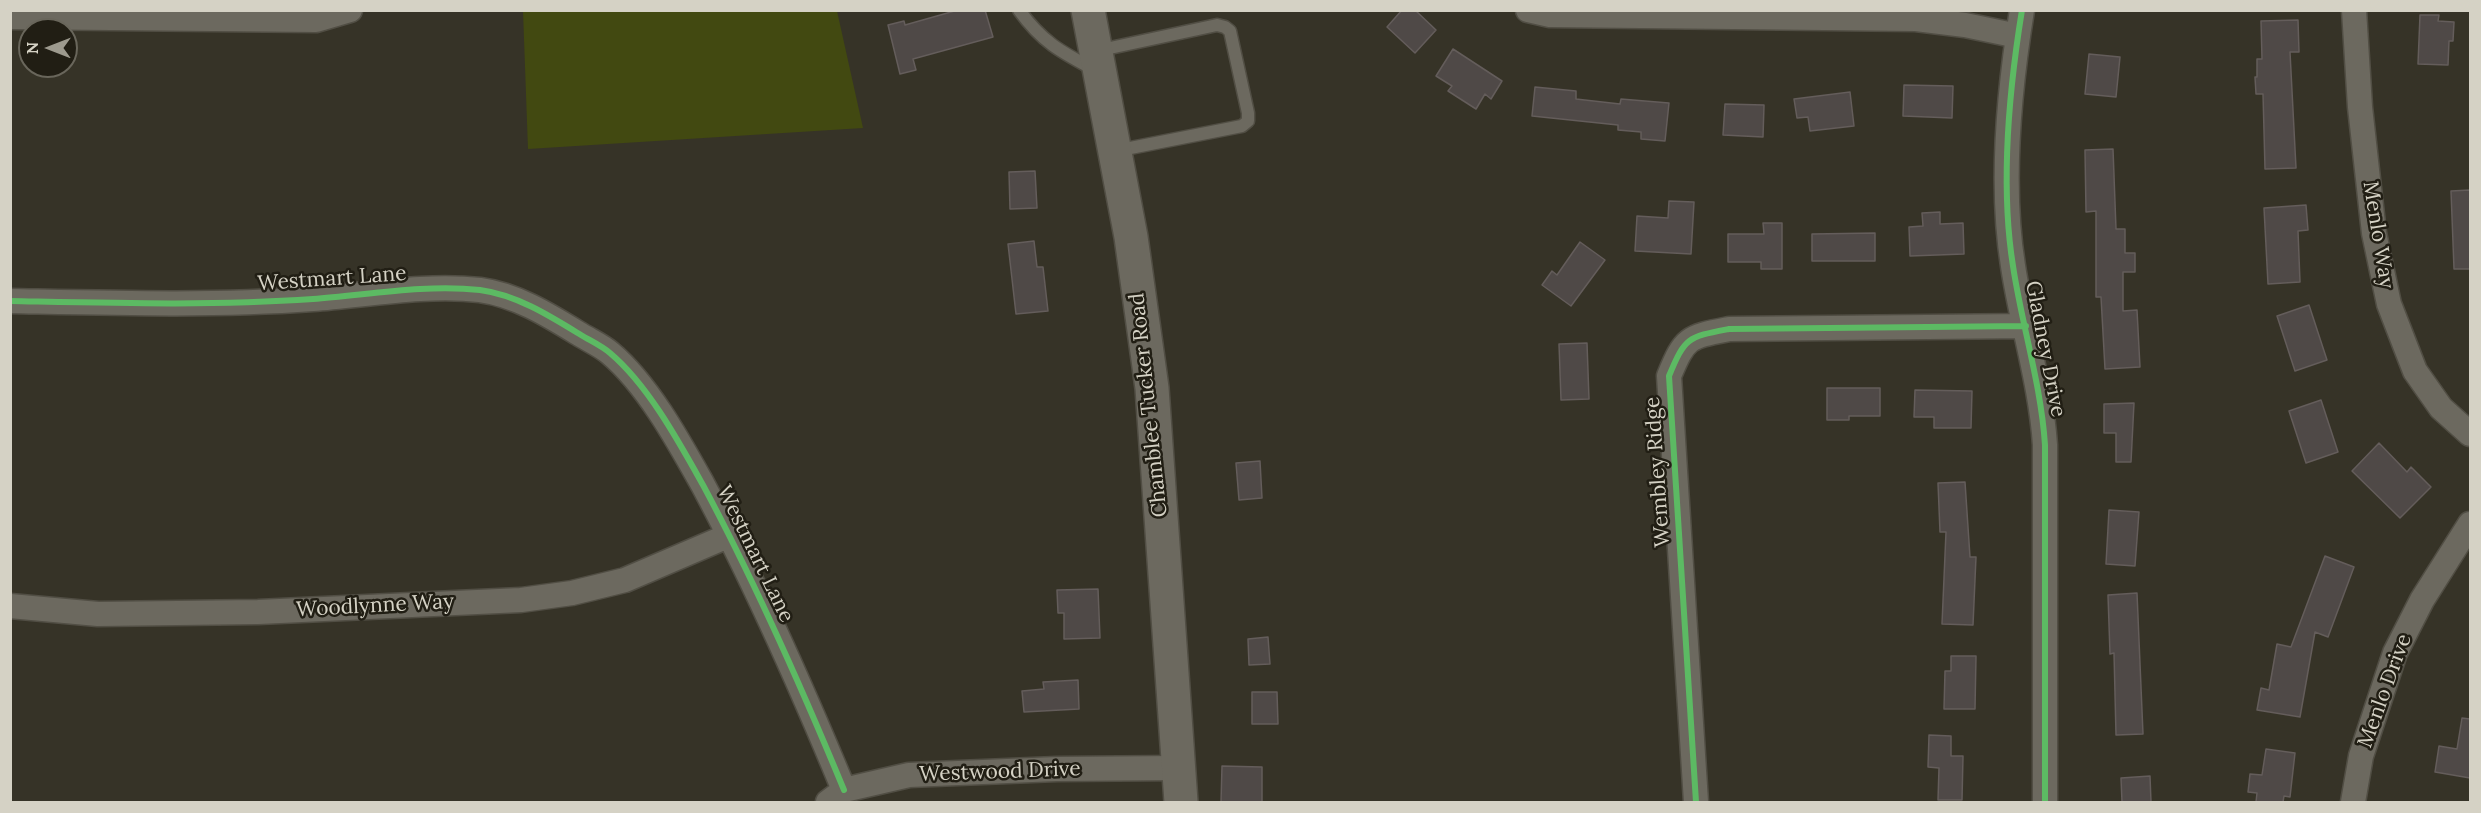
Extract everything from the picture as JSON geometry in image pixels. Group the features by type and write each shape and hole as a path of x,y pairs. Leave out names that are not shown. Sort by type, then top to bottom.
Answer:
{"main road":[{"name":"Chamblee Tucker Road","path":"1088,10 1131,237 1152,388 1181,802"}],"street":[{"path":"10,17 316,20 350,10"},
{"path":"1528,10 1550,15 1916,19 1965,25 2018,36"},
{"name":"Gladney Drive","path":"2022,10 2009,140 2008,207 2013,265 2043,407 2045,445 2045,802"},
{"name":"Menlo Way","path":"2354,10 2360,107 2374,233 2389,304 2415,371 2441,408 2470,434"},
{"name":"Westmart Lane","path":"10,302 178,305 314,299 396,290 480,290 510,298 547,314 610,353 674,433 730,536 807,700 836,796"},
{"name":"Wembley Ridge","path":"1696,802 1669,375 1681,347 1700,334 1729,329 2026,326"},
{"name":"Menlo Drive","path":"2353,802 2361,756 2395,653 2422,600 2470,524"},
{"name":"Woodlynne Way","path":"10,606 98,614 258,612 521,600 572,593 625,580 730,536"},
{"name":"Westwood Drive","path":"836,796 909,775 1179,768"}],"lane":[{"path":"1018,10 1035,33 1062,53 1097,61 1217,25 1230,31 1248,121 1242,126 1114,151"}],"green space":[{"path":"523,11 837,11 863,128 528,149"}],"building":[{"path":"958,10 985,10 993,37 913,59 916,70 900,74 888,25 904,21 905,25"},
{"path":"1402,10 1415,10 1436,30 1415,53 1387,27"},
{"path":"2420,15 2439,15 2438,21 2454,22 2453,41 2449,41 2448,65 2418,64"},
{"path":"2298,20 2299,52 2290,52 2296,168 2265,169 2263,94 2256,94 2255,77 2257,77 2257,59 2262,59 2261,21"},
{"path":"1453,49 1502,81 1491,99 1485,94 1476,109 1448,91 1452,86 1436,76"},
{"path":"2089,54 2120,57 2116,97 2085,94"},
{"path":"1904,85 1953,86 1952,118 1903,116"},
{"path":"1535,87 1576,91 1576,99 1620,104 1621,99 1669,103 1665,141 1641,139 1641,132 1618,130 1618,125 1532,116"},
{"path":"1850,92 1854,126 1810,131 1808,117 1797,118 1794,99"},
{"path":"1725,104 1764,105 1763,137 1723,135"},
{"path":"2113,149 2116,229 2125,229 2125,253 2135,253 2135,272 2123,272 2123,311 2137,310 2140,367 2105,369 2101,297 2096,297 2096,211 2086,212 2085,150"},
{"path":"1035,171 1037,208 1010,209 1009,172"},
{"path":"2470,190 2470,269 2454,269 2451,191"},
{"path":"1669,201 1694,202 1691,254 1635,251 1637,216 1668,218"},
{"path":"2306,205 2308,230 2298,231 2300,282 2268,284 2264,208"},
{"path":"1940,212 1940,224 1963,223 1964,254 1910,256 1909,227 1923,226 1922,213"},
{"path":"1763,223 1782,223 1782,269 1761,269 1761,262 1728,262 1728,234 1764,234"},
{"path":"1875,233 1875,261 1812,261 1812,234"},
{"path":"1034,241 1037,267 1043,267 1048,311 1016,314 1008,244"},
{"path":"1580,242 1605,260 1571,306 1542,285 1552,271 1557,275"},
{"path":"2309,305 2327,360 2295,371 2277,316"},
{"path":"1587,343 1589,399 1561,400 1559,344"},
{"path":"1827,388 1880,388 1880,416 1849,416 1849,420 1827,420"},
{"path":"1915,390 1972,391 1971,428 1934,428 1934,417 1914,417"},
{"path":"2321,400 2338,452 2306,463 2289,411"},
{"path":"2134,403 2131,462 2116,462 2116,433 2104,433 2104,404"},
{"path":"2379,443 2407,472 2411,467 2431,487 2400,518 2352,471"},
{"path":"1260,461 1262,498 1239,500 1236,463"},
{"path":"1965,482 1970,557 1976,557 1973,625 1942,624 1946,532 1940,532 1938,483"},
{"path":"2109,510 2139,512 2135,566 2106,564"},
{"path":"2325,556 2354,567 2328,637 2315,632 2300,717 2257,710 2261,688 2269,690 2277,644 2291,647"},
{"path":"1098,589 1100,638 1064,639 1064,613 1058,613 1057,590"},
{"path":"2137,593 2143,734 2116,735 2114,653 2110,654 2108,595"},
{"path":"1268,637 1270,664 1249,665 1248,639"},
{"path":"1951,656 1976,656 1975,709 1944,709 1945,671 1951,671"},
{"path":"1078,680 1079,709 1024,712 1022,691 1044,689 1043,682"},
{"path":"1252,692 1277,692 1278,724 1252,724"},
{"path":"2462,718 2470,719 2470,778 2435,772 2439,746 2457,749"},
{"path":"1929,735 1951,736 1951,756 1963,756 1962,800 1938,800 1939,768 1928,767"},
{"path":"2266,749 2295,753 2290,797 2284,796 2283,802 2256,802 2257,793 2248,792 2250,774 2262,775"},
{"path":"1222,766 1262,767 1262,802 1221,802"},
{"path":"2150,776 2151,802 2122,802 2121,778"}],"cycle path":[{"path":"2022,10 2010,105 2007,203 2013,266 2040,400 2045,445 2045,802"},
{"path":"10,301 237,303 313,299 417,289 459,288 480,290 520,301 604,348 624,366 650,397 703,485 760,598 844,790"},
{"path":"1696,802 1669,376 1679,353 1696,337 1729,329 2026,326"}]}
